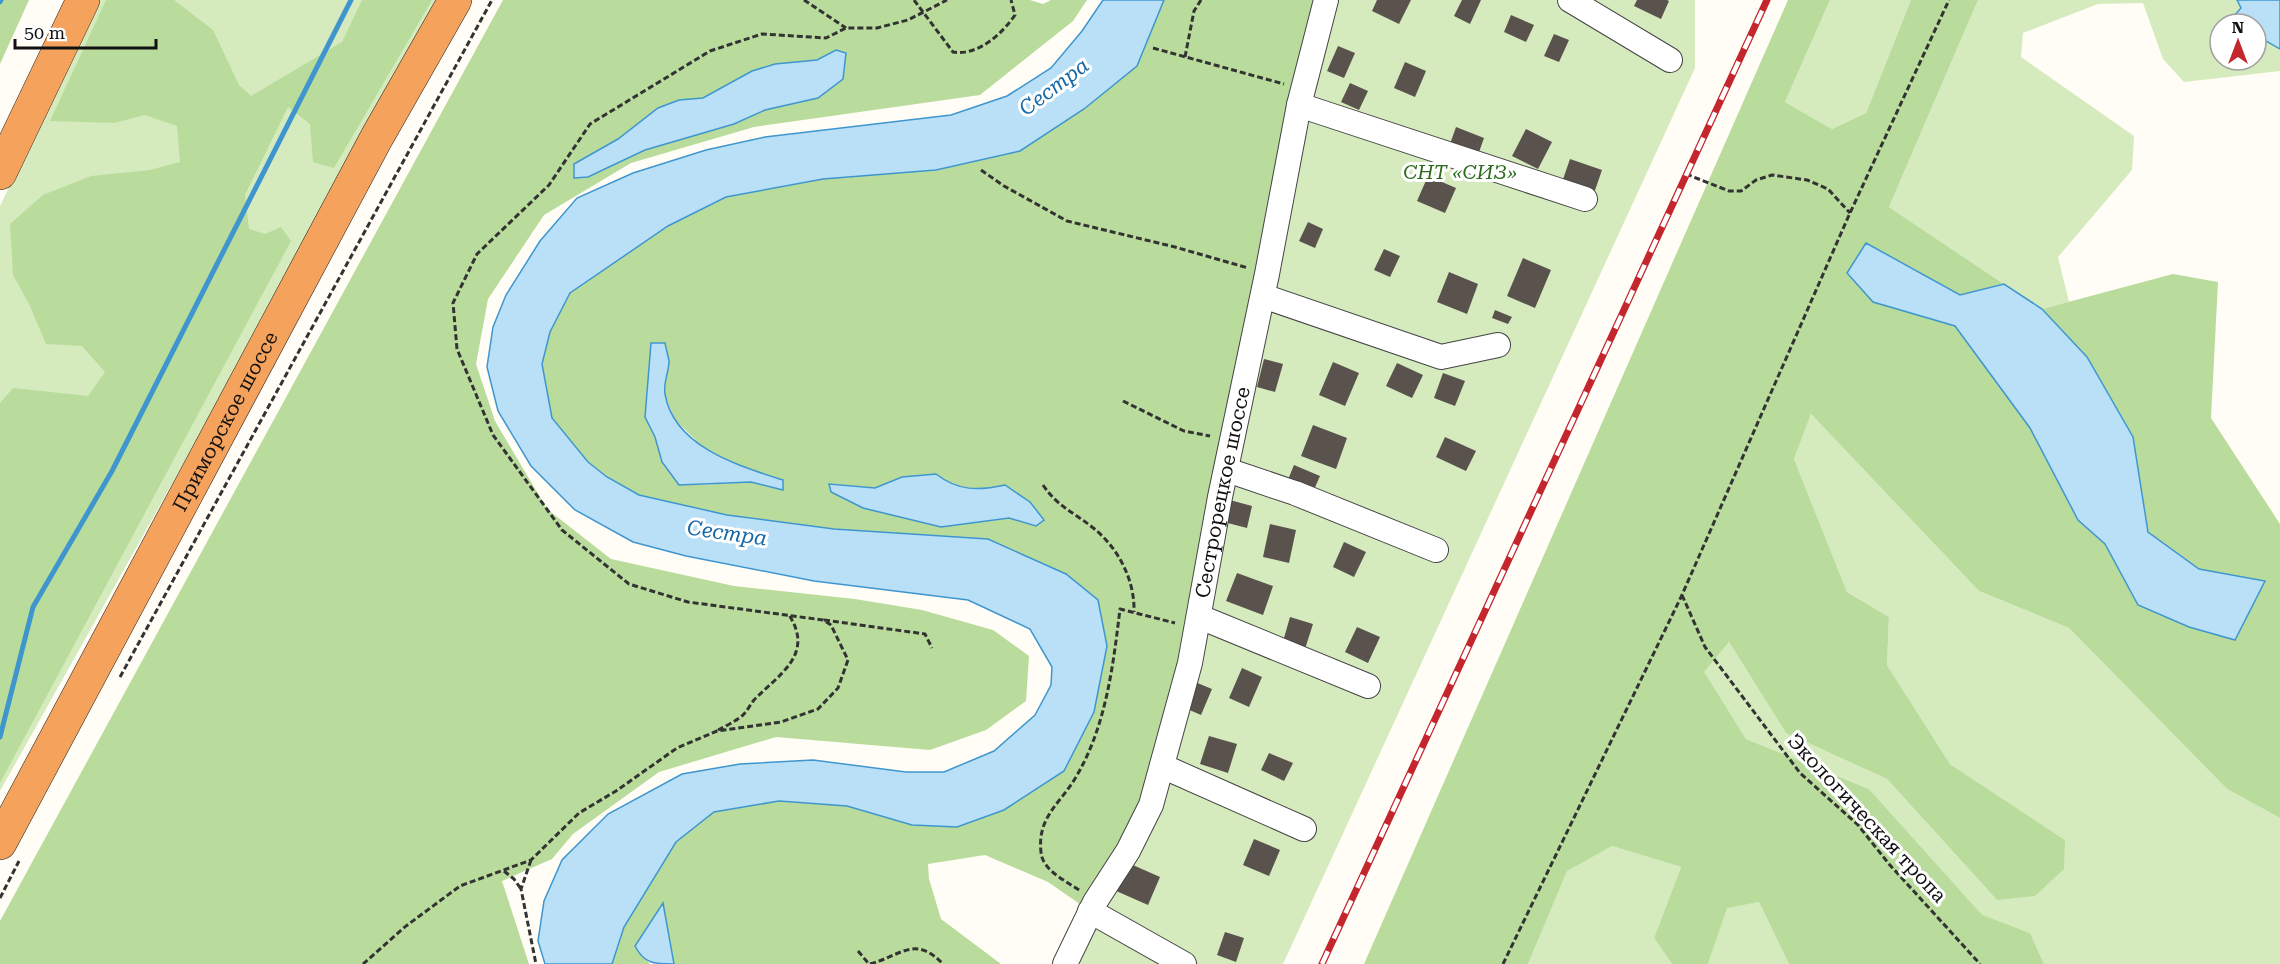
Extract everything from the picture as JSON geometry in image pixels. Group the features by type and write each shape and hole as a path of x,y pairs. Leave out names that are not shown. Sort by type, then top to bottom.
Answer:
{"highway":[{"path":"0,173 83,0"},
{"name":"Приморское шоссе","path":"10,851 372,147 454,0"}],"street":[{"name":"Сестрорецкое шоссе","path":"1065,964 1092,907 1128,851 1151,805 1162,766 1199,623 1301,97 1326,0"},
{"path":"1570,0 1670,60"},
{"path":"1301,97 1586,199"},
{"path":"1265,285 1441,357 1498,345"},
{"path":"1227,470 1295,494 1436,550"},
{"path":"1199,623 1368,686"},
{"path":"1162,766 1304,830"},
{"path":"1092,907 1184,964"}],"path":[{"path":"116,684 492,0"},
{"path":"804,0 846,28"},
{"path":"914,0 953,52 963,54 1001,35 1015,15 1011,0"},
{"path":"932,648 925,634 688,602 629,584 562,530 493,435 457,349 453,303 477,254 549,185 590,124 710,51 762,34 825,38 846,28 877,28 908,20 947,0"},
{"path":"1185,57 1194,11 1201,0"},
{"path":"1503,964 1682,596 1850,213 1949,0"},
{"path":"1154,48 1301,97"},
{"path":"981,170 1004,186 1067,221 1175,247 1265,285"},
{"path":"1686,174 1729,192 1741,190 1756,180 1772,175 1807,180 1828,189 1850,213"},
{"path":"1123,401 1184,430 1233,441"},
{"path":"1043,485 1055,502 1092,527 1125,566 1135,594 1134,612"},
{"name":"Экологическая тропа","path":"1682,596 1705,647 1800,774 1858,825 1980,964"},
{"path":"1092,907 1050,870 1041,856 1040,840 1046,814 1061,801 1095,740 1107,698 1120,609 1199,623"},
{"path":"363,964 460,885 531,860 579,813 616,791 677,748 717,731 744,715 753,702 782,675 794,659 797,626 789,615"},
{"path":"717,731 781,723 818,709 838,688 848,660 831,625 823,620"},
{"path":"0,898 10,851"},
{"path":"521,889 531,860"},
{"path":"503,870 521,889 536,964"},
{"path":"858,951 870,964 911,947 928,951 943,964"}],"green space":[{"path":"0,0 29,0 0,64"},
{"path":"98,0 443,0 0,791 0,206"},
{"path":"106,0 174,0 213,30 239,85 251,96 342,42 362,0 432,0 334,168 313,162 310,124 288,107 245,195 249,229 265,234 281,227 291,241 0,783 0,403 13,388 88,396 105,372 82,346 46,344 29,304 13,275 10,224 43,195 91,176 150,170 180,162 177,126 145,115 114,123 50,121"},
{"path":"503,0 1030,0 1043,4 1051,0 1087,0 1073,21 980,95 754,127 631,163 544,215 488,299 476,364 495,421 547,509 611,559 734,586 855,599 922,610 993,630 1029,656 1026,701 986,730 930,750 776,737 659,772 573,834 552,859 502,881 529,964 0,964 0,921","holes":["836,50 818,98 765,110 734,124 645,150 588,177 618,139 658,108 679,100 703,98 752,71 775,64 817,60"]},
{"path":"1164,0 1326,0 1162,766 1090,911 1048,882 985,855 928,864 929,879 941,919 1001,964 674,964 663,904 635,946 650,964 612,964 624,927 676,842 714,812 779,801 847,806 912,825 957,827 1107,646 1098,600 1066,574 988,539 834,529 727,515 639,495 607,477 588,462 552,418 542,364 550,332 570,293 668,226 726,197 823,179 936,170 1137,66","holes":["651,343 665,343 669,362 664,393 675,420 707,451 783,489 751,482 699,485 662,462 655,437 645,417","936,474 960,487 977,489 1005,485 1036,526 1009,518 941,527 863,508 830,484 875,488"]},
{"name":"СНТ «СИЗ»","path":"1326,0 1695,0 1695,68 1283,964 1065,964"},
{"path":"1788,0 1830,0 1785,102 1832,129 1866,113 1911,0 1978,0 1889,207 2004,284 1961,295 1866,243 1873,302 1955,326 2030,428 2078,520 2105,544 2138,605 2265,581 2199,569 2148,532 2133,437 2087,357 2042,309 2173,274 2218,282 2211,418 2280,524 2280,818 2227,789 2069,628 1979,591 1811,414 1794,459 1847,592 1889,617 1887,665 1950,764 2065,840 2064,869 2035,896 1997,900 1887,779 1786,733 1729,642 1704,672 1746,739 1869,789 1982,915 2030,933 2044,964 1789,964 1759,902 1727,908 1708,964 1672,964 1654,938 1681,867 1612,846 1567,871 1528,964 1364,964"},
{"path":"1830,0 1911,0 1866,113 1832,129 1785,102"},
{"path":"1978,0 2237,0 2241,8 2238,12 2208,12 2208,72 2268,72 2268,42 2280,49 2280,71 2184,82 2163,59 2143,3 2098,4 2023,33 2021,57 2134,136 2132,170 2058,257 2069,302 2042,309 1889,207"},
{"path":"1811,414 1979,591 2069,628 2227,789 2280,818 2280,964 2044,964 2030,933 1982,916 1869,789 1746,739 1703,672 1729,642 1786,733 1887,779 1997,900 2065,840 1950,764 1887,665 1889,617 1847,592 1794,459"},
{"path":"1612,846 1681,867 1654,938 1672,964 1528,964 1567,870"},
{"path":"1759,902 1789,964 1708,964 1727,907"}],"water":[{"name":"Сестра","path":"1103,0 1164,0 1137,66 1084,109 1020,151 936,170 823,179 726,197 668,226 570,293 550,332 542,364 552,418 588,462 607,477 639,495 727,515 834,529 988,539 1066,574 1098,600 1107,646 1094,712 1064,771 1004,810 957,827 912,825 847,806 779,801 714,812 676,842 624,927 612,964 545,964 538,941 544,901 562,860 608,814 682,774 740,764 813,760 906,772 944,772 994,751 1035,715 1051,685 1052,667 1030,629 968,600 814,581 686,556 633,542 575,510 531,466 498,411 487,367 493,327 506,295 540,241 577,198 633,173 706,150 765,137 951,115 1007,96 1051,68 1082,31"},
{"path":"2237,0 2280,0 2280,49 2268,42 2268,12 2238,12 2241,8"},
{"path":"836,50 846,53 843,79 818,98 765,110 734,124 645,150 588,177 574,178 574,164 618,139 658,108 679,100 703,98 752,71 775,64 817,60"},
{"path":"1866,243 1960,295 2004,284 2042,309 2087,357 2133,437 2148,532 2199,569 2265,581 2235,640 2189,627 2138,605 2105,544 2078,520 2030,428 1955,326 1873,302 1847,273"},
{"path":"651,343 665,343 669,361 665,394 671,412 681,428 711,452 747,468 783,480 783,490 751,482 679,485 662,462 655,437 645,417"},
{"path":"936,474 960,487 977,489 1005,485 1030,502 1044,520 1036,526 1009,518 941,527 863,508 831,492 829,484 875,488 902,477"},
{"path":"663,903 674,964 661,964 646,960 635,946"}],"building":[{"path":"1377,0 1411,0 1399,24 1372,11"},
{"path":"1462,0 1481,0 1470,24 1454,16"},
{"path":"1637,0 1669,1 1661,19 1634,6"},
{"path":"1511,15 1534,25 1526,42 1504,32"},
{"path":"1554,34 1569,40 1559,62 1544,56"},
{"path":"1338,46 1355,53 1344,78 1327,71"},
{"path":"1405,62 1426,71 1415,97 1394,88"},
{"path":"1350,83 1368,91 1359,110 1341,102"},
{"path":"1456,127 1484,138 1478,155 1450,144"},
{"path":"1526,129 1552,142 1538,169 1512,156"},
{"path":"1570,159 1602,170 1593,196 1561,185"},
{"path":"1428,176 1456,188 1445,213 1417,201"},
{"path":"1308,222 1323,229 1315,248 1299,241"},
{"path":"1384,249 1400,256 1390,277 1374,270"},
{"path":"1523,258 1551,270 1535,308 1507,296"},
{"path":"1449,272 1478,284 1467,314 1437,302"},
{"path":"1495,310 1512,317 1508,324 1492,318"},
{"path":"1264,359 1283,364 1275,392 1257,387"},
{"path":"1333,362 1359,373 1345,406 1319,395"},
{"path":"1397,363 1423,375 1412,398 1386,386"},
{"path":"1443,373 1465,381 1455,406 1434,398"},
{"path":"1313,425 1347,438 1336,469 1301,456"},
{"path":"1445,437 1476,451 1466,471 1436,457"},
{"path":"1294,465 1320,476 1313,492 1287,482"},
{"path":"1226,499 1252,506 1247,528 1220,521"},
{"path":"1270,524 1296,530 1289,563 1263,557"},
{"path":"1344,542 1366,552 1354,577 1333,567"},
{"path":"1237,573 1273,586 1263,615 1226,601"},
{"path":"1290,617 1313,624 1304,652 1282,645"},
{"path":"1357,627 1380,637 1368,663 1345,652"},
{"path":"1242,668 1262,677 1249,707 1229,698"},
{"path":"1195,682 1212,689 1201,715 1185,708"},
{"path":"1209,736 1237,744 1228,773 1200,764"},
{"path":"1269,753 1293,763 1284,781 1261,770"},
{"path":"1254,839 1280,850 1269,876 1243,865"},
{"path":"1126,862 1160,877 1148,905 1114,890"},
{"path":"1225,932 1244,938 1236,962 1217,955"}],"waterway":[{"path":"0,737 33,607 112,471 351,0"}],"railway":[{"path":"1322,964 1767,0"}]}
